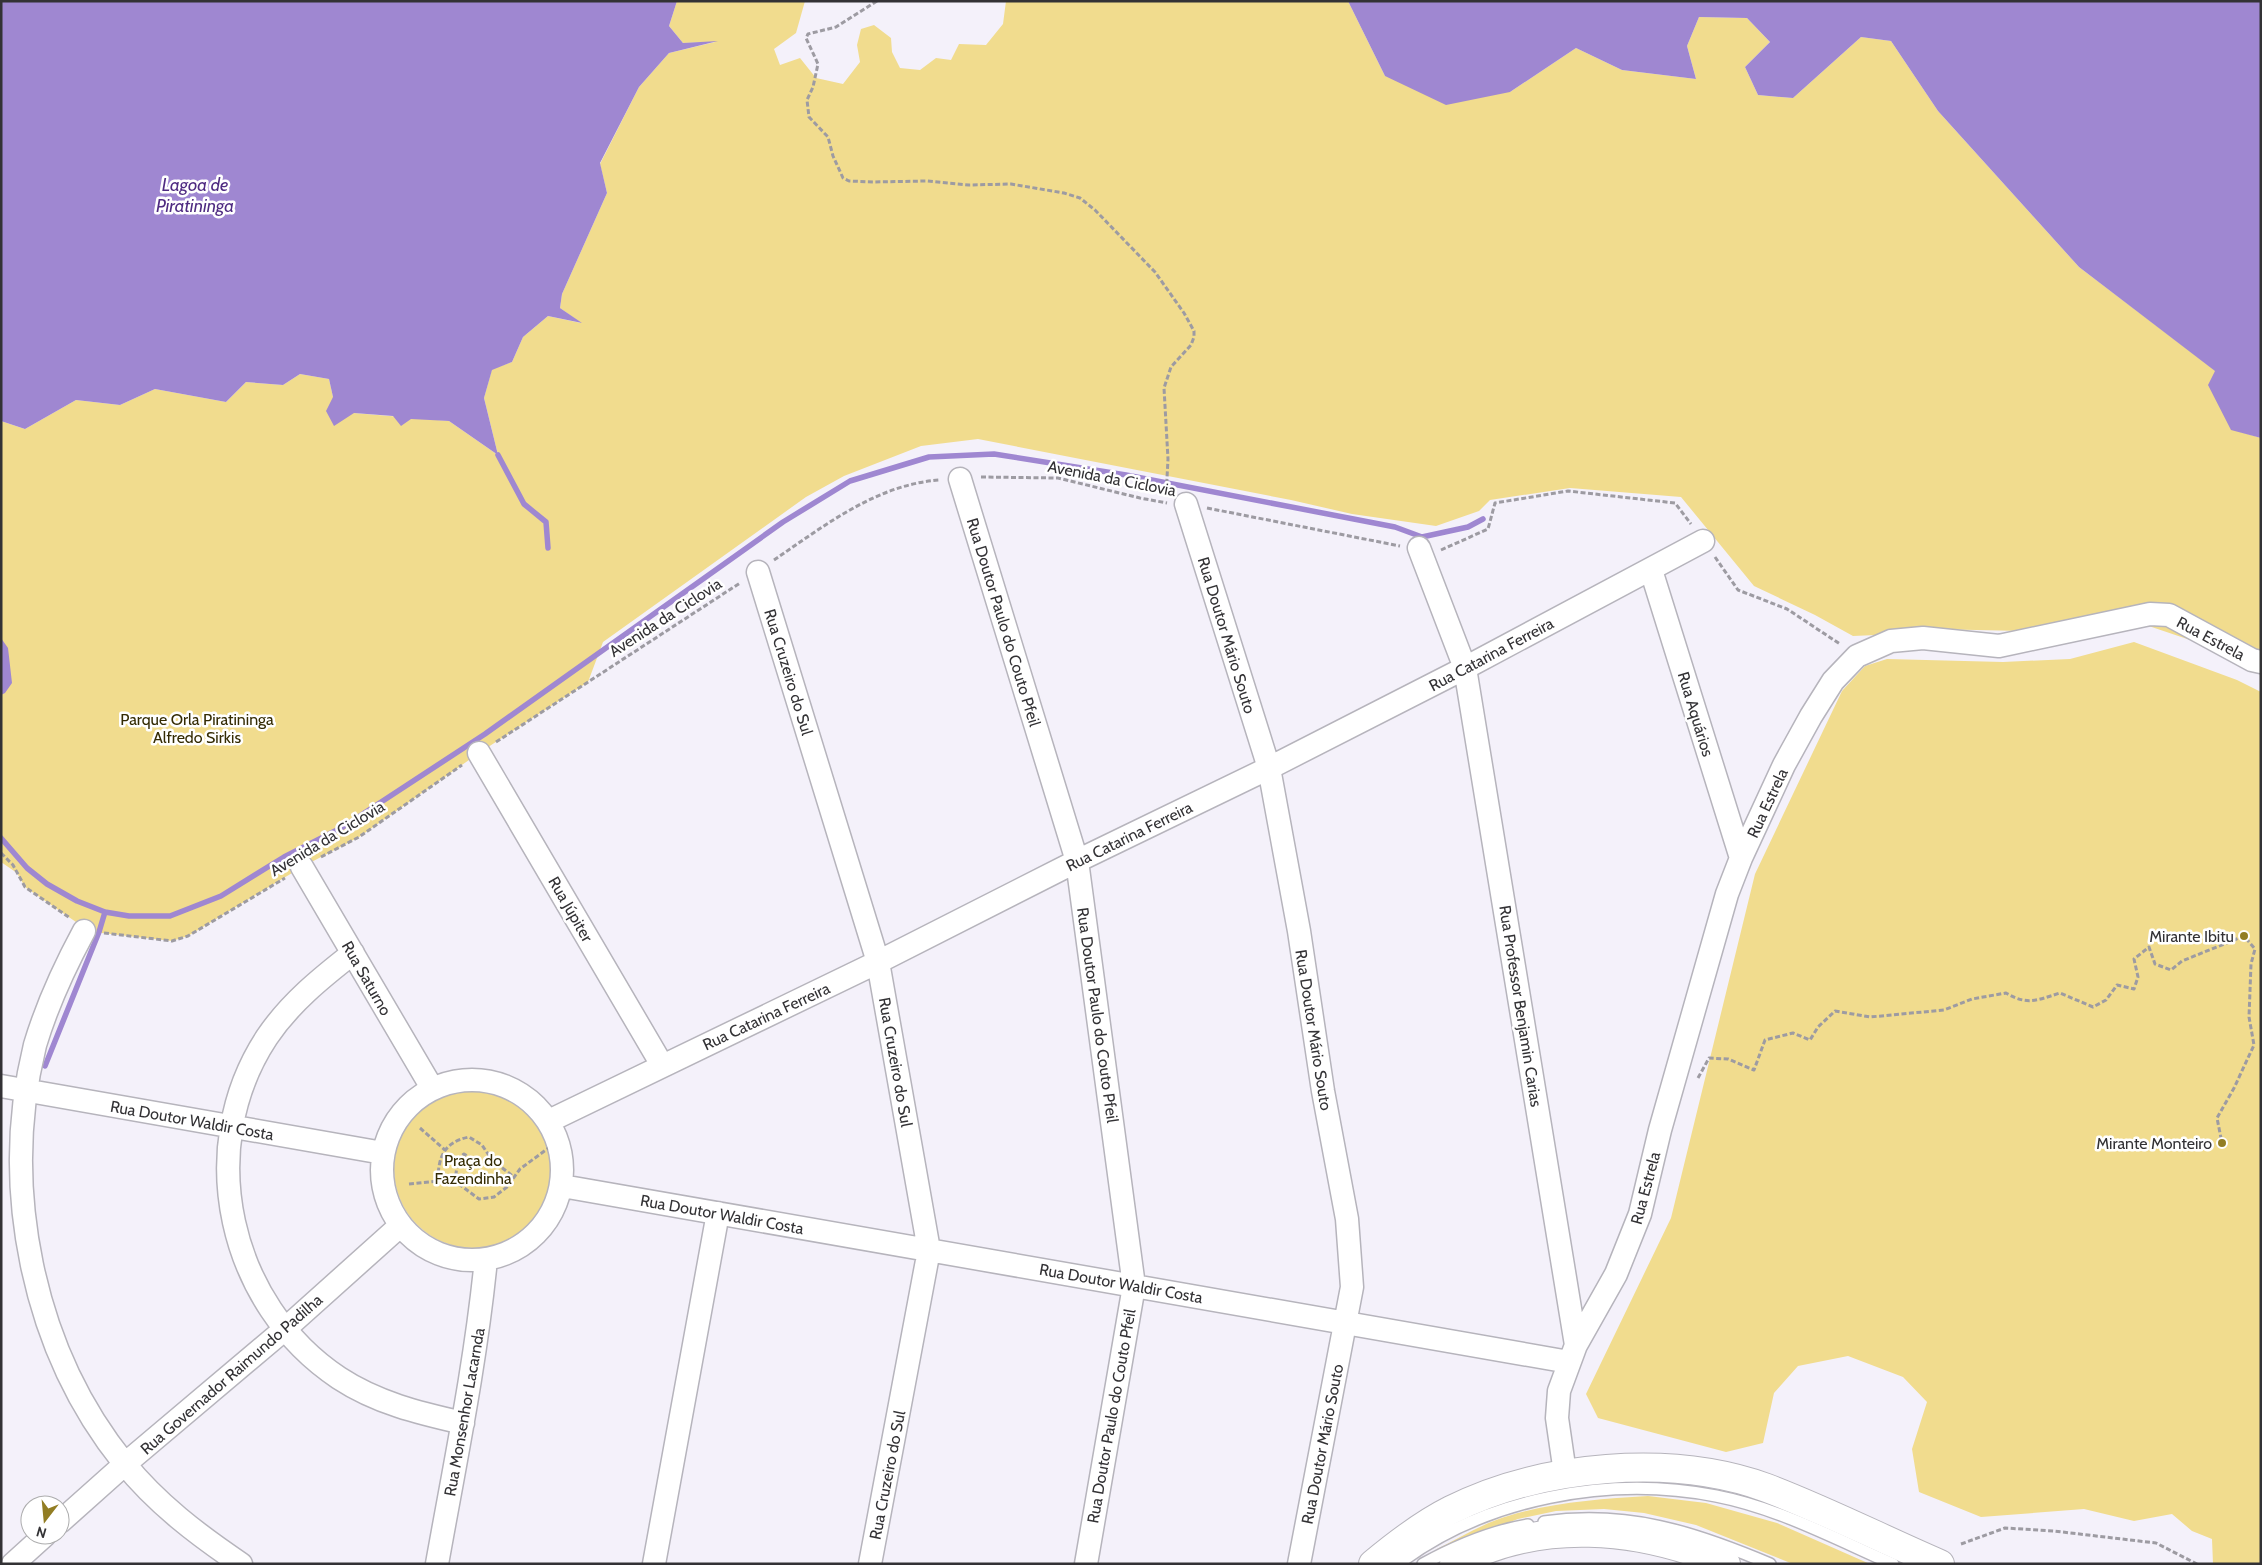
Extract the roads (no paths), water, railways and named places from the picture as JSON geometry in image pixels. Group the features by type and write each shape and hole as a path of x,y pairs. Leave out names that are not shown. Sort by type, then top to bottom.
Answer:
{"main road":[{"path":"1373,1564 1421,1527 1451,1510 1506,1488 1565,1473 1642,1468 1686,1470 1724,1477 1766,1488 1940,1564"},
{"path":"1454,1564 1514,1541 1571,1532 1608,1532 1668,1543 1726,1564"}],"street":[{"name":"Rua Doutor Paulo do Couto Pfeil","path":"960,479 1077,861 1134,1286 1086,1564"},
{"name":"Rua Doutor Mário Souto","path":"1186,504 1269,768 1299,931 1323,1091 1347,1219 1352,1287 1299,1564"},
{"name":"Rua Catarina Ferreira","path":"554,1131 662,1065 878,962 1077,861 1269,768 1465,668 1703,541"},
{"name":"Rua Professor Benjamin Carias","path":"1419,548 1465,668 1572,1353"},
{"name":"Rua Aquários","path":"1651,570 1741,858"},
{"name":"Rua Cruzeiro do Sul","path":"758,572 878,962 929,1250 870,1564"},
{"name":"Rua Estrela","path":"1572,1353 1616,1274 1640,1214 1660,1130 1727,894 1741,858 1784,765 1833,680 1858,656 1891,641 1923,638 1999,646 2150,614 2169,615 2252,660 2261,662"},
{"name":"Rua Júpiter","path":"479,753 662,1065"},
{"name":"Rua Saturno","path":"302,867 432,1088"},
{"path":"84,931 51,996 34,1046 25,1090 18,1150 19,1202 26,1254 39,1306 57,1355 79,1397 104,1437 125,1464 167,1508 204,1539 241,1564"},
{"path":"353,953 307,989 285,1012 266,1038 251,1066 242,1089 232,1127 228,1159 228,1191 233,1222 242,1253 255,1283 271,1311 313,1359 339,1378 367,1394 397,1407 463,1423"},
{"path":"471,1079 509,1087 532,1101 554,1131 563,1171 562,1186 553,1212 536,1234 512,1251 486,1259 454,1258 438,1253 424,1246 401,1225 388,1203 382,1178 383,1153 390,1130 403,1110 432,1088 451,1082 471,1079"},
{"name":"Rua Doutor Waldir Costa","path":"1,1086 383,1153"},
{"name":"Rua Doutor Waldir Costa","path":"562,1186 1346,1323 1572,1353"},
{"path":"654,1564 718,1213"},
{"name":"Rua Governador Raimundo Padilha","path":"70,1513 125,1464 285,1329 401,1225"},
{"name":"Rua Monsenhor Lacarnda","path":"437,1564 463,1423 481,1310 486,1259"},
{"path":"1565,1473 1557,1406 1572,1353"},
{"path":"13,1564 34,1545"}],"lane":[{"path":"1398,1564 1426,1544 1506,1508 1569,1493 1640,1488 1716,1496 1783,1516 1893,1564"},
{"path":"1423,1564 1455,1547 1510,1528 1572,1518 1648,1522 1714,1540 1770,1564"}],"water":[{"name":"Lagoa de Piratininga","path":"1,1 677,1 669,26 683,43 718,41 669,53 639,87 600,163 607,193 562,294 560,308 582,323 548,316 523,337 512,362 492,370 484,398 498,455 449,421 411,419 401,426 393,416 354,413 334,426 326,411 333,397 329,379 300,374 283,385 246,382 226,402 155,389 120,405 76,400 25,429 1,421"},
{"path":"1348,1 2261,1 2261,438 2231,430 2208,385 2215,371 2079,267 1938,111 1891,41 1861,37 1793,98 1758,95 1745,67 1770,42 1747,18 1699,17 1687,46 1696,79 1622,70 1576,48 1510,92 1446,105 1385,76"},
{"path":"1,638 8,648 12,683 5,693 1,695"}],"waterway":[{"path":"1,838 27,868 47,884 77,901 105,912 129,916 170,916 221,896 284,857 343,827 485,734 783,522 850,481 929,457 994,454 1126,475 1395,527 1422,537 1468,527 1483,519"},
{"path":"498,455 524,504 546,522 548,548"},
{"path":"45,1066 99,932 105,912"}],"place":[{"name":"Mirante Ibitu","path":"2244,936"},
{"name":"Mirante Monteiro","path":"2222,1143"}],"park label":[{"name":"Parque Orla Piratininga Alfredo Sirkis","path":"197,728"},
{"name":"Praça do Fazendinha","path":"473,1169"}]}
